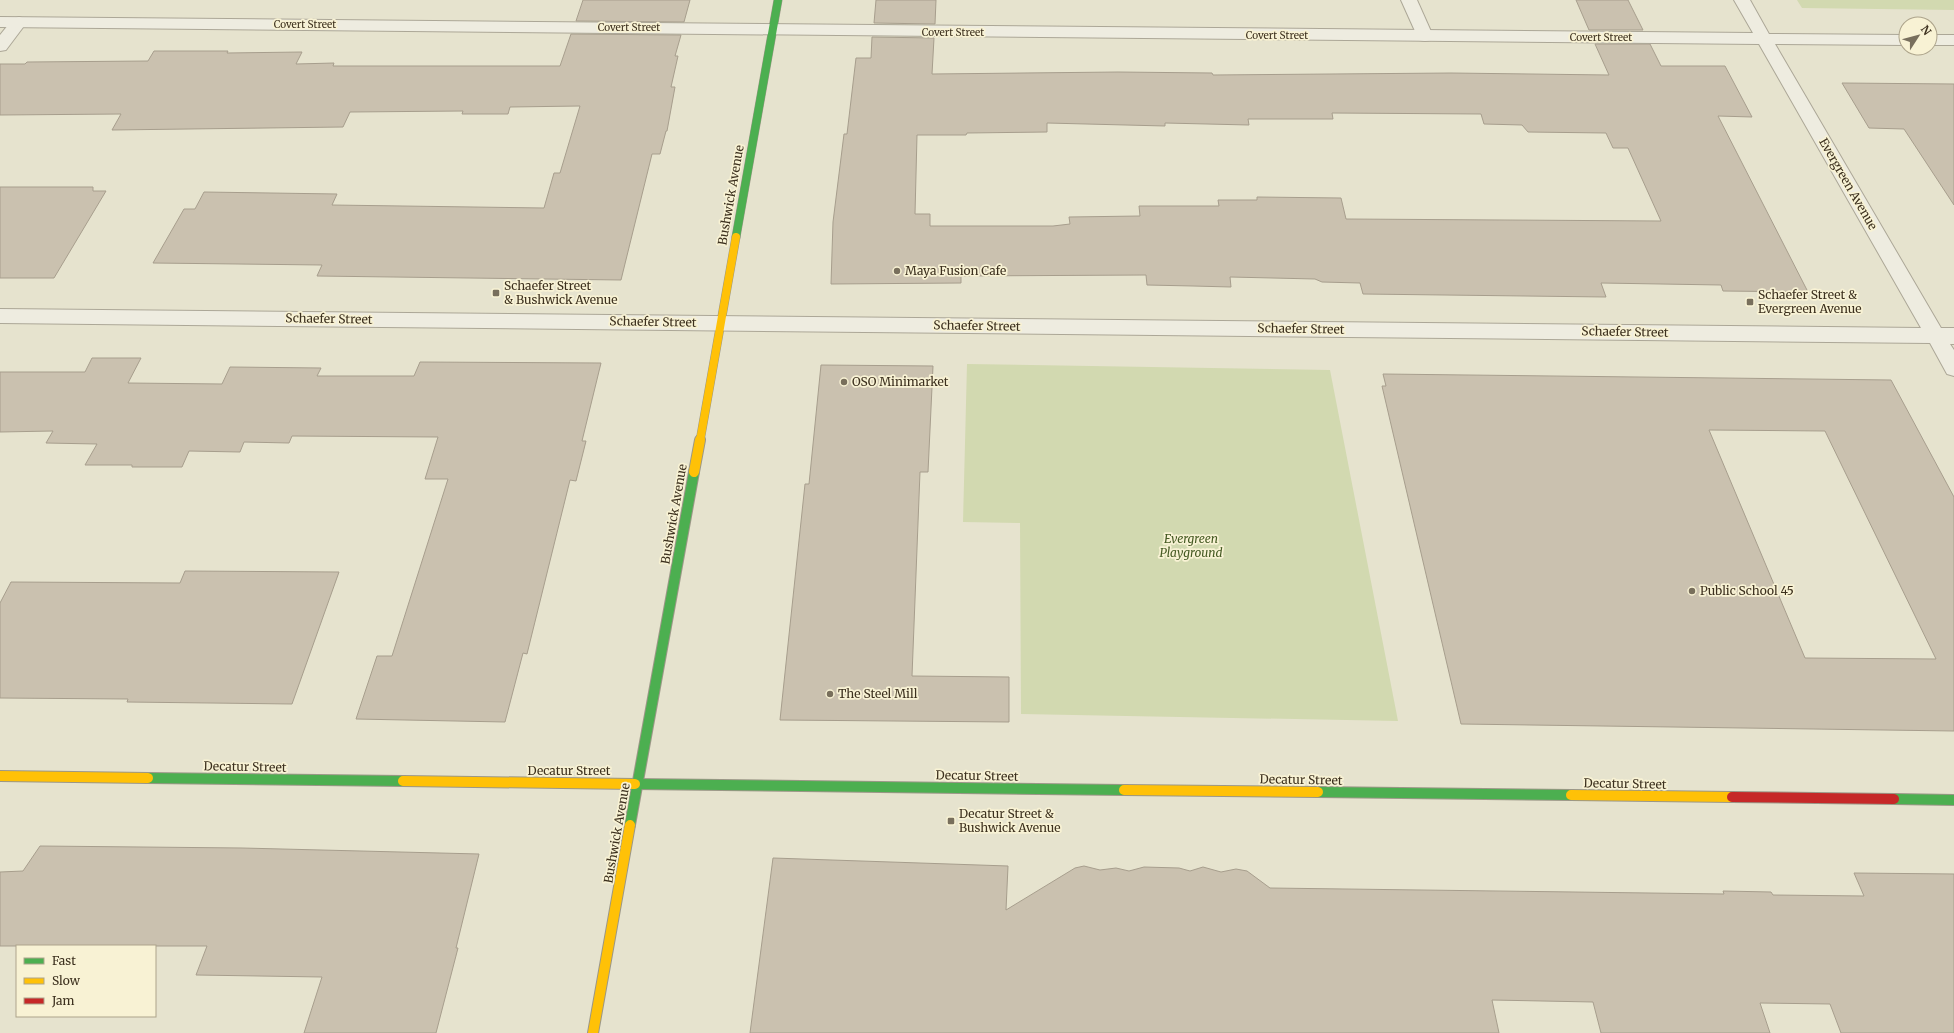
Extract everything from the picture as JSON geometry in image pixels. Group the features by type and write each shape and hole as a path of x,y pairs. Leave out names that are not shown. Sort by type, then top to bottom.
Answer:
{"street":[{"name":"Bushwick Avenue","path":"593,1033 778,0"},
{"path":"1409,0 1425,36"},
{"name":"Evergreen Avenue","path":"1742,0 1764,39 1945,336 1954,368"},
{"name":"Covert Street","path":"0,22 1898,40"},
{"path":"0,46 19,22"},
{"path":"1938,40 1954,40"},
{"name":"Schaefer Street","path":"0,316 1945,336"},
{"name":"Decatur Street","path":"0,776 1954,800"}],"green space":[{"path":"1797,0 1954,0 1954,10 1802,8"},
{"name":"Evergreen Playground","path":"967,364 1330,370 1398,721 1021,714 1020,523 963,522"}],"building":[{"path":"583,0 690,0 684,22 576,21"},
{"path":"876,0 936,0 935,24 874,23"},
{"path":"1576,0 1628,0 1643,30 1589,30"},
{"path":"571,34 681,35 675,56 678,56 671,87 675,87 667,131 660,154 652,154 621,280 317,276 322,265 153,263 184,209 195,209 204,192 337,194 332,205 544,208 554,173 560,173 580,106 510,107 508,114 462,114 463,111 350,112 343,127 112,130 121,114 0,115 0,64 25,64 27,62 148,61 154,51 228,51 227,53 302,52 296,64 334,63 333,66 560,66"},
{"path":"872,37 934,38 932,74 1118,72 1212,73 1213,75 1451,73 1609,75 1595,44 1650,44 1661,66 1725,66 1752,117 1718,116 1808,292 1723,291 1721,285 1601,283 1606,297 1363,294 1360,283 1322,282 1315,279 1230,277 1231,287 1147,285 1146,275 961,276 961,283 831,284 833,222 844,134 847,134 856,58 871,58","holes":["1332,113 1481,114 1484,124 1522,125 1528,132 1606,133 1613,148 1628,148 1661,221 1346,219 1341,198 1257,197 1257,200 1218,200 1219,206 1139,206 1140,216 1069,217 1070,224 1053,226 930,226 930,214 915,214 917,135 1047,132 1047,123 1165,126 1165,123 1249,125 1248,119 1333,119"]},
{"path":"1842,83 1954,84 1954,205 1904,129 1869,128"},
{"path":"0,187 93,187 93,191 106,191 54,278 0,278"},
{"path":"92,358 141,358 128,383 222,384 230,367 321,368 317,376 414,376 420,362 601,363 582,441 586,441 576,481 570,480 527,654 523,653 505,722 356,719 377,656 392,656 448,479 425,479 438,437 292,436 289,443 244,442 240,452 189,451 182,467 132,467 132,465 85,465 97,444 46,443 53,431 0,432 0,372 85,372"},
{"path":"821,365 933,366 928,472 920,472 912,676 1009,677 1009,722 780,720 805,484 809,484"},
{"name":"Public School 45","path":"1383,374 1891,380 1954,497 1954,731 1461,724 1382,386 1386,386","holes":["1709,430 1825,431 1936,659 1805,658"]},
{"path":"185,571 339,572 292,704 127,702 128,699 0,698 0,603 11,582 180,583"},
{"path":"40,846 242,848 479,854 456,948 458,948 436,1033 304,1033 322,977 196,975 207,946 0,946 0,872 23,871"},
{"path":"773,858 1008,866 1006,910 1075,868 1084,866 1100,870 1116,868 1129,871 1144,867 1179,868 1190,871 1203,867 1221,872 1236,869 1247,871 1270,888 1724,894 1723,891 1771,892 1773,895 1864,896 1854,873 1954,874 1954,1033 1841,1033 1830,1004 1760,1003 1770,1033 1601,1033 1593,1002 1492,1000 1499,1033 750,1033"}],"traffic: fast":[{"path":"736,237 778,0"},
{"path":"630,825 694,472"},
{"path":"148,778 403,781"},
{"path":"635,784 1124,790"},
{"path":"1318,792 1571,795"},
{"path":"1894,799 1954,800"}],"traffic: slow":[{"path":"694,472 736,237"},
{"path":"0,776 148,778"},
{"path":"403,781 635,784"},
{"path":"1124,790 1318,792"},
{"path":"1571,795 1732,797"},
{"path":"593,1033 630,825"}],"traffic: jam":[{"path":"1732,797 1894,799"}],"place":[{"name":"Maya Fusion Cafe","path":"897,271"},
{"name":"Schaefer Street & Bushwick Avenue","path":"496,293"},
{"name":"Schaefer Street & Evergreen Avenue","path":"1750,302"},
{"name":"OSO Minimarket","path":"844,382"},
{"name":"Public School 45","path":"1692,591"},
{"name":"The Steel Mill","path":"830,694"},
{"name":"Decatur Street & Bushwick Avenue","path":"951,821"}]}
